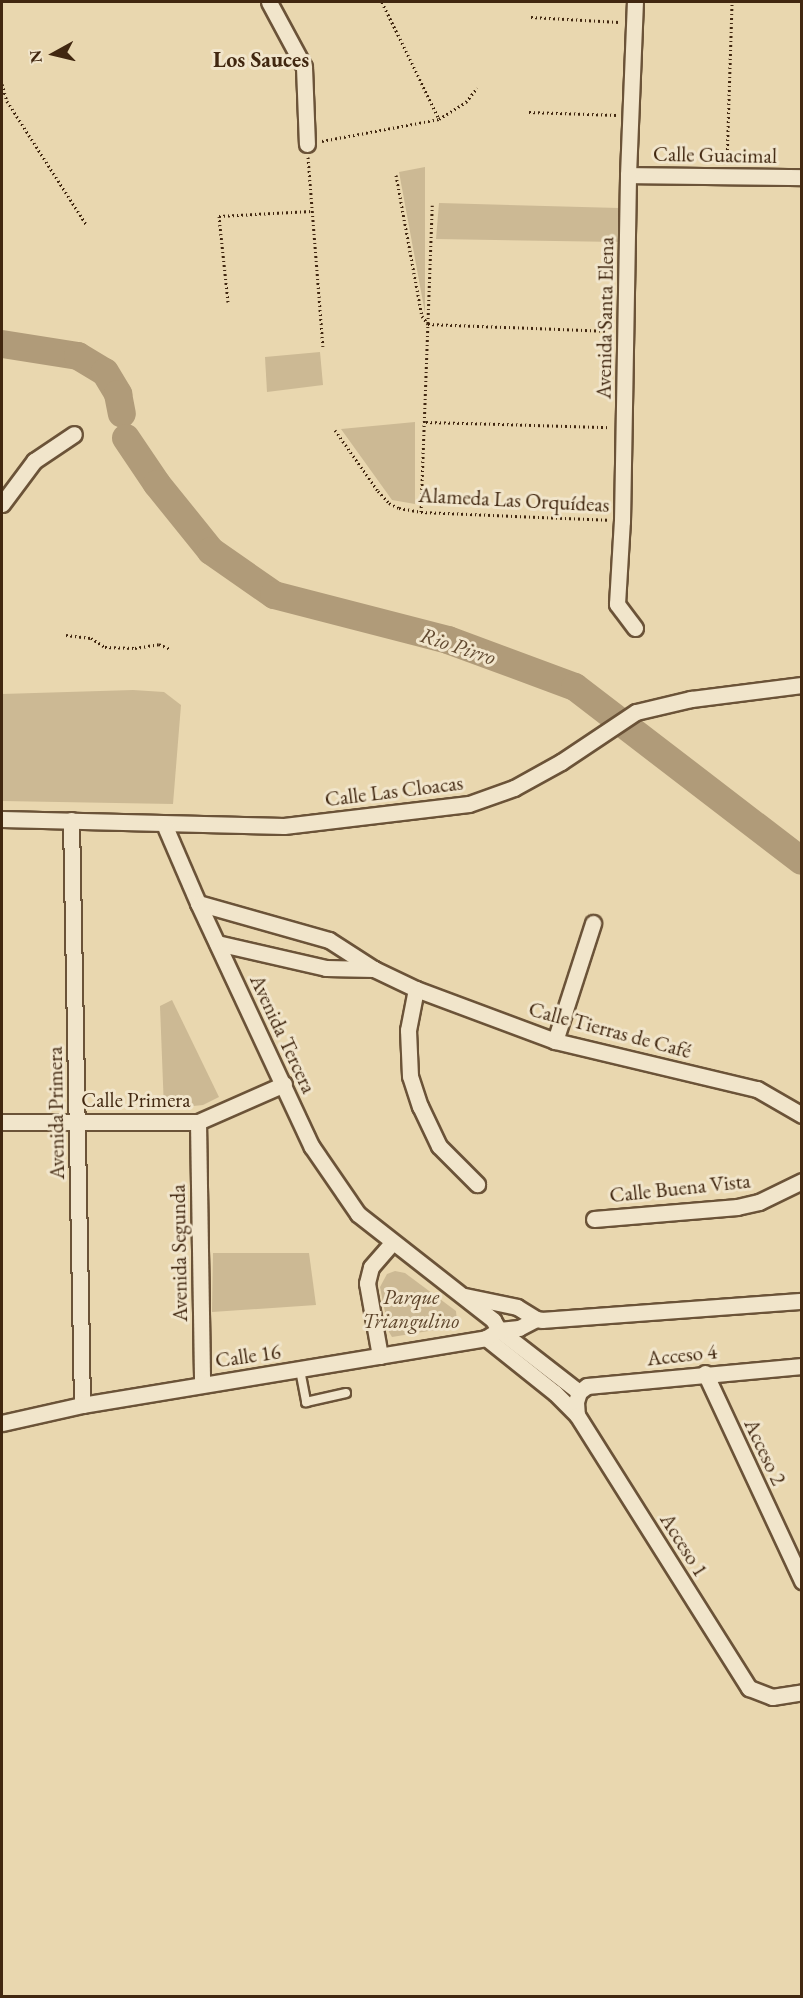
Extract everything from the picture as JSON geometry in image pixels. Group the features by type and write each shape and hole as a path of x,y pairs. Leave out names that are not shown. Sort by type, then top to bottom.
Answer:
{"street":[{"path":"269,2 304,67 307,144"},
{"name":"Avenida Santa Elena","path":"634,628 617,604 622,521 628,175 635,2"},
{"name":"Calle Guacimal","path":"628,175 801,177"},
{"path":"2,504 34,461 74,434"},
{"name":"Calle Las Cloacas","path":"2,819 284,826 469,804 514,788 561,762 636,712 692,699 801,685"},
{"name":"Avenida Primera","path":"71,820 82,1405"},
{"name":"Avenida Tercera","path":"164,824 198,903 312,1147 358,1214 392,1243 493,1320 492,1334"},
{"name":"Calle Tierras de Café","path":"198,903 329,940 374,969 416,989 555,1041 757,1089 801,1115"},
{"path":"555,1041 592,923"},
{"name":"Calle Tierras de Café","path":"217,943 326,968 374,969"},
{"path":"416,989 408,1030 410,1076 420,1106 439,1146 477,1184"},
{"name":"Calle Primera","path":"9,1122 198,1122 284,1084"},
{"name":"Avenida Segunda","path":"198,1122 202,1384"},
{"name":"Calle Buena Vista","path":"594,1219 737,1207 759,1202 801,1181"},
{"path":"380,1356 367,1283 371,1267 392,1243"},
{"path":"460,1295 517,1307 536,1319 573,1319 801,1301"},
{"name":"Calle 16","path":"2,1423 82,1405 380,1356 519,1328 536,1319"},
{"path":"492,1334 555,1393 577,1403"},
{"path":"492,1334 577,1403"},
{"name":"Acceso 4","path":"577,1403 587,1386 705,1373 801,1366"},
{"name":"Acceso 2","path":"705,1373 801,1581"},
{"name":"Acceso 1","path":"577,1403 749,1688 772,1697 801,1692"}],"lane":[{"path":"300,1370 306,1402 346,1393"}],"path":[{"path":"382,2 439,119"},
{"path":"727,177 732,2"},
{"path":"531,17 634,22"},
{"path":"2,84 7,101 86,224"},
{"path":"324,346 307,144 439,119 466,102 477,88"},
{"path":"529,112 630,115"},
{"path":"396,175 422,316 428,324"},
{"path":"421,512 432,205"},
{"path":"228,302 219,216 312,211"},
{"path":"428,324 627,332"},
{"path":"426,422 624,428"},
{"name":"Alameda Las Orquídeas","path":"334,430 388,503 421,512 622,521"},
{"path":"66,635 92,638 105,647 135,648 159,644 170,649"}],"green space":[{"path":"425,167 425,313 399,172"},
{"path":"439,203 619,208 619,242 436,239"},
{"path":"320,352 323,385 267,392 265,357"},
{"path":"415,422 415,504 392,500 341,429"},
{"path":"133,690 164,692 181,705 173,804 2,801 2,694"},
{"path":"172,1000 219,1097 203,1105 164,1109 160,1006"},
{"path":"213,1253 309,1253 316,1305 212,1312"},
{"name":"Parque Triangulino","path":"395,1271 405,1273 456,1311 457,1322 453,1327 392,1337 380,1287 387,1274"}],"waterway":[{"name":"Rio Pirro","path":"2,344 78,356 105,372 118,394 122,414"},
{"name":"Rio Pirro","path":"126,438 157,484 211,551 274,595 448,640 575,687 802,861"}],"district":[{"name":"Los Sauces","path":"261,60"}]}
